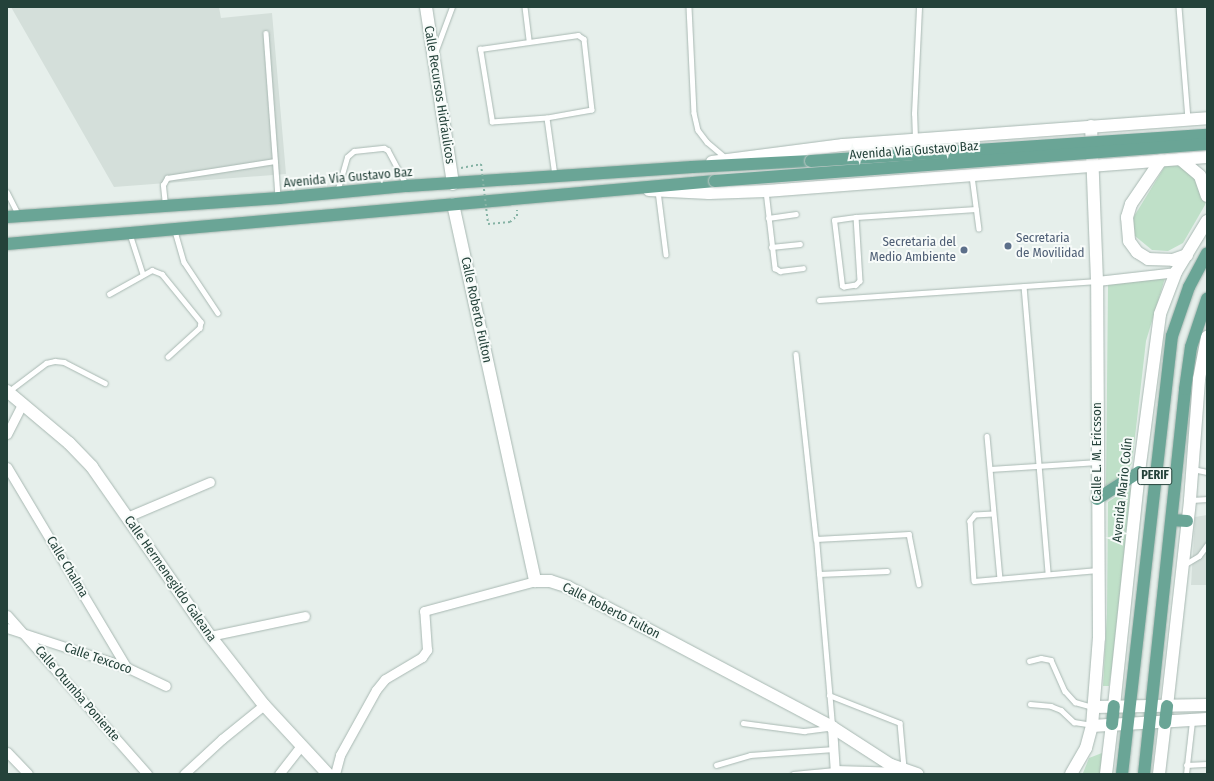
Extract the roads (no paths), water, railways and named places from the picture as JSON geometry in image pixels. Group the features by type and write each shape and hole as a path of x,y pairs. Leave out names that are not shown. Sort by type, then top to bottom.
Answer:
{"main road":[{"name":"Calle Recursos Hidráulicos","path":"426,7 453,184"},
{"name":"Avenida Via Gustavo Baz","path":"692,167 728,159 844,145 1207,118"},
{"name":"Calle L. M. Ericsson","path":"1071,774 1086,748 1092,726 1099,638 1097,500 1097,281 1091,126"},
{"name":"Avenida Via Gustavo Baz","path":"13,216 279,198 407,186 1207,135"},
{"name":"Avenida Via Gustavo Baz","path":"7,244 715,180 1207,144"},
{"name":"Avenida Via Gustavo Baz","path":"624,188 658,191 766,191 1207,157"},
{"path":"1180,159 1200,176 1207,196"},
{"path":"1161,160 1131,204 1127,217 1129,241 1137,252 1148,259 1173,260 1187,255"},
{"name":"Calle Roberto Fulton","path":"453,204 535,581 550,581 568,587 832,727 904,772 917,774"},
{"name":"Avenida Mario Colín","path":"1106,774 1154,342 1160,314 1176,272 1207,221"},
{"name":"PERIF","path":"1122,774 1172,336 1186,293 1207,253"},
{"name":"PERIF","path":"1144,774 1191,347 1207,299"},
{"path":"1159,774 1190,500 1191,469 1203,384 1207,337"},
{"name":"Calle Hermenegildo Galeana","path":"8,392 69,442 92,467 210,636 264,705 328,774"},
{"path":"1097,500 1139,472"},
{"path":"1172,520 1187,521"},
{"path":"1094,708 1114,706 1207,705"},
{"path":"1092,726 1127,723 1165,723 1192,719 1207,719"}],"street":[{"path":"1097,281 1176,272"},
{"path":"7,434 23,403"},
{"name":"Calle Chalma","path":"7,467 126,667"},
{"path":"127,517 210,482"},
{"path":"335,774 340,755 376,690 385,679 422,657 427,650 424,611 535,581"},
{"name":"Calle Otumba Poniente","path":"7,615 147,774"},
{"path":"210,636 305,616"},
{"name":"Calle Texcoco","path":"7,628 126,667 166,686"},
{"path":"184,774 264,705"},
{"path":"832,727 835,772 904,772"},
{"path":"279,774 302,746"},
{"path":"7,752 28,774"}],"lane":[{"path":"433,55 448,23 452,7"},
{"path":"525,7 529,42"},
{"path":"689,7 694,113 698,130 707,142 728,159"},
{"path":"915,139 914,114 918,7"},
{"path":"1179,7 1188,119"},
{"path":"266,33 279,198"},
{"path":"578,35 584,39 592,110 547,118 498,123 490,118 480,49 529,42 578,35"},
{"path":"547,118 555,176"},
{"path":"337,192 350,153 377,149 388,150 407,186"},
{"path":"165,206 163,185 167,178 275,161"},
{"path":"972,175 979,229"},
{"path":"658,191 666,254"},
{"path":"766,191 771,247 777,270 803,268"},
{"path":"7,192 13,216"},
{"path":"856,217 860,281 856,285 844,287 842,286 834,220 856,217 976,209"},
{"path":"768,218 796,214"},
{"path":"175,230 184,262 218,313"},
{"path":"130,234 143,274"},
{"path":"771,247 800,244"},
{"path":"110,294 152,270 162,274 201,322 200,328 168,357"},
{"path":"819,300 1097,281"},
{"path":"1024,286 1048,574"},
{"path":"743,723 804,731 832,727 816,539 796,354"},
{"path":"8,392 46,363 55,361 64,362 105,383"},
{"path":"987,436 1000,578"},
{"path":"990,469 1098,462"},
{"path":"1191,469 1207,472"},
{"path":"1190,500 1207,499"},
{"path":"993,514 975,515 970,521 974,580 1098,570"},
{"path":"816,539 909,534 919,584"},
{"path":"1182,566 1199,556 1207,545"},
{"path":"819,574 887,571"},
{"path":"1029,661 1041,658 1051,660 1065,691 1075,702 1094,708"},
{"path":"829,695 900,723 904,772"},
{"path":"1030,704 1051,706 1061,710 1074,722 1092,726"},
{"path":"1186,774 1192,719"},
{"path":"716,765 750,754 834,749"},
{"path":"1186,765 1207,764"},
{"path":"793,774 835,772"}],"place":[{"name":"Secretaria de Movilidad","path":"1008,246"},
{"name":"Secretaria del Medio Ambiente","path":"964,250"}]}
